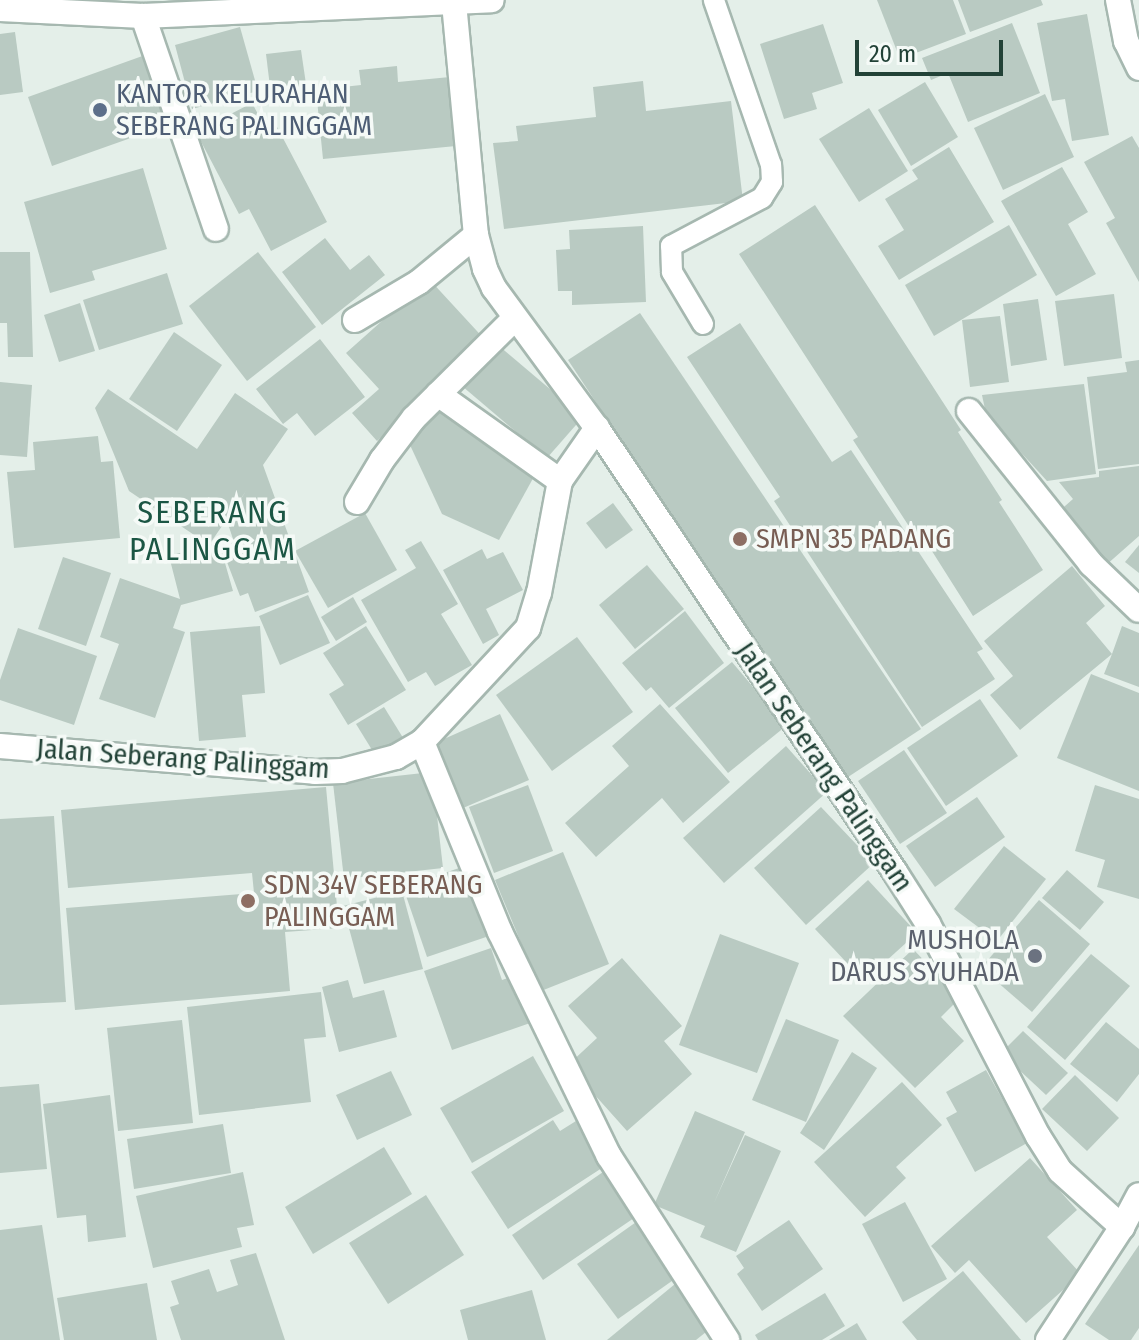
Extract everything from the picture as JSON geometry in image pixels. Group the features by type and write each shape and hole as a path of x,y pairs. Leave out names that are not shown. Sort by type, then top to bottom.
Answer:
{"street":[{"path":"0,9 143,16 492,0"},
{"path":"1118,0 1126,41 1139,68"},
{"name":"Jalan Seberang Palinggam","path":"454,3 476,235 485,269 514,319 597,428 928,924 1060,1171 1122,1227"},
{"path":"143,16 216,229"},
{"path":"355,320 419,282 476,235"},
{"path":"357,502 396,439 514,319"},
{"path":"438,394 560,481"},
{"path":"969,411 1091,564 1139,610"},
{"name":"Jalan Seberang Palinggam","path":"0,746 315,772 369,765 396,757 422,742 528,628 539,593 560,481 597,428"},
{"path":"422,742 500,932 609,1156 727,1340"},
{"path":"1048,1340 1122,1227 1139,1195"}],"lane":[{"path":"703,324 672,272 671,246 762,198 772,182 771,165 714,0"}],"building":[{"path":"877,0 953,0 966,34 900,59"},
{"path":"958,0 1041,0 1043,5 970,32"},
{"path":"1087,14 1109,135 1072,141 1065,99 1052,101 1037,23"},
{"path":"1012,23 1040,93 968,122 948,73 931,80 922,58"},
{"path":"823,24 843,83 812,93 817,109 784,119 760,44"},
{"path":"240,27 258,91 192,109 175,45"},
{"path":"15,32 23,92 0,95 0,34"},
{"path":"301,50 307,91 271,95 266,54"},
{"name":"KANTOR KELURAHAN SEBERANG PALINGGAM","path":"148,54 173,123 52,166 28,97"},
{"path":"397,66 398,82 450,77 456,146 323,159 316,90 361,85 359,70"},
{"path":"643,81 646,111 731,101 743,201 504,229 493,143 518,141 516,126 596,117 593,87"},
{"path":"925,82 958,137 911,166 878,110"},
{"path":"1045,94 1074,157 1003,190 974,128"},
{"path":"252,103 264,125 274,121 327,222 271,251 249,209 239,214 196,132"},
{"path":"869,108 908,171 859,202 819,139"},
{"path":"1132,136 1139,148 1139,282 1106,223 1115,218 1084,162"},
{"path":"949,147 994,222 899,280 878,246 904,230 885,199 918,179 912,170"},
{"path":"1062,167 1088,212 1068,224 1096,274 1056,296 1001,201"},
{"path":"143,168 167,249 92,271 95,280 50,293 24,202"},
{"name":"SMPN 35 PADANG","path":"815,205 961,430 958,432 1002,500 999,502 1043,570 973,616 930,548 925,551 853,440 858,437 739,254"},
{"path":"1009,225 1037,275 934,336 905,285"},
{"path":"643,226 646,302 572,305 572,291 558,291 556,250 570,249 569,230"},
{"path":"325,238 350,270 369,255 385,275 322,325 282,272"},
{"path":"0,252 30,252 33,357 8,357 7,323 0,323"},
{"path":"258,252 316,327 247,381 189,306"},
{"path":"167,273 183,324 99,350 83,300"},
{"path":"429,279 488,343 377,441 352,413 379,389 346,353"},
{"path":"1114,294 1122,358 1064,366 1055,301"},
{"path":"1038,299 1047,360 1011,366 1003,304"},
{"path":"80,303 95,351 59,362 44,315"},
{"name":"SMPN 35 PADANG","path":"640,313 921,729 845,779 568,360"},
{"path":"1000,316 1009,382 970,387 962,320"},
{"name":"SMPN 35 PADANG","path":"740,323 832,462 851,450 983,649 977,652 995,679 922,727 774,501 780,497 687,357"},
{"path":"174,332 222,365 177,431 129,399"},
{"path":"320,339 365,397 315,436 297,413 283,424 256,389"},
{"path":"498,345 583,417 547,458 462,386"},
{"path":"1139,360 1139,464 1098,469 1087,377 1127,372 1125,362"},
{"path":"0,382 32,385 27,457 0,455"},
{"path":"1084,384 1096,474 1047,481 986,414 982,395"},
{"path":"108,389 197,449 235,393 288,429 263,465 309,592 255,612 248,593 240,596 222,549 235,545 227,521 246,491 209,545 129,491 95,408"},
{"path":"438,404 536,473 499,540 442,514 410,445"},
{"path":"98,436 101,462 113,461 120,538 14,548 7,472 35,470 33,442"},
{"path":"1139,466 1139,536 1105,566 1057,513 1073,499 1059,482 1099,477 1099,471"},
{"path":"613,503 633,530 606,549 586,523"},
{"path":"365,513 397,570 328,608 295,551"},
{"path":"421,541 458,604 441,614 472,665 435,686 426,672 408,682 361,600 416,568 405,550"},
{"path":"219,542 233,591 181,605 173,628 185,632 155,718 99,699 119,644 100,637 120,578 180,599 169,556"},
{"path":"1139,545 1139,573 1125,562"},
{"path":"482,549 487,559 503,552 523,590 486,609 499,635 483,644 443,570"},
{"path":"63,557 111,573 86,646 38,629"},
{"path":"647,565 684,609 635,649 599,605"},
{"path":"1072,566 1105,606 1086,623 1112,654 1020,730 990,695 1013,676 984,641"},
{"path":"308,595 330,643 280,665 259,616"},
{"path":"353,597 367,622 336,641 321,617"},
{"path":"685,611 724,663 669,708 651,687 646,691 622,663"},
{"path":"260,626 265,693 242,695 246,737 199,741 190,632"},
{"path":"366,626 406,690 348,725 329,694 344,685 323,653"},
{"path":"1122,626 1139,633 1139,687 1104,674"},
{"path":"18,628 97,656 74,725 0,700 0,680"},
{"path":"577,637 633,712 552,771 496,695"},
{"path":"732,662 786,726 728,773 675,708"},
{"path":"1091,674 1139,693 1139,791 1057,758"},
{"path":"980,699 1018,756 946,806 907,748"},
{"path":"660,704 730,782 683,823 662,798 596,857 565,823 629,766 612,746"},
{"path":"384,707 405,741 377,758 356,724"},
{"path":"500,714 529,780 463,808 435,743"},
{"path":"786,746 827,792 724,883 683,838"},
{"path":"904,750 947,813 900,844 858,781"},
{"path":"432,772 443,868 344,879 333,783"},
{"path":"528,785 553,851 494,873 469,807"},
{"path":"1095,785 1139,799 1139,899 1097,887 1105,860 1075,851"},
{"name":"SDN 34V SEBERANG PALINGGAM","path":"326,787 339,928 285,932 290,991 75,1010 66,908 254,893 252,873 68,888 61,810"},
{"path":"977,797 1005,837 935,887 906,846"},
{"path":"821,807 874,863 806,925 754,868"},
{"path":"54,816 66,1002 0,1005 0,819"},
{"path":"1004,846 1046,879 997,941 954,909"},
{"path":"563,852 609,964 541,991 495,880"},
{"path":"468,865 492,935 427,957 403,887"},
{"path":"1067,870 1104,902 1080,930 1042,898"},
{"path":"868,880 917,933 864,981 815,929"},
{"path":"402,891 423,969 364,984 343,906"},
{"name":"MUSHOLA DARUS SYUHADA","path":"1039,900 1090,944 1032,1012 981,968"},
{"path":"720,934 799,963 757,1073 679,1045"},
{"path":"491,948 502,980 516,975 533,1022 452,1050 424,971"},
{"path":"913,949 960,998 941,1017 964,1041 915,1088 843,1016"},
{"path":"1091,954 1130,986 1065,1060 1027,1027"},
{"path":"622,958 682,1026 664,1041 692,1074 627,1131 568,1065 597,1038 568,1006"},
{"path":"348,980 353,998 384,990 397,1037 339,1052 322,987"},
{"path":"321,992 326,1037 304,1039 311,1102 199,1115 187,1007"},
{"path":"786,1019 839,1040 806,1122 752,1100"},
{"path":"182,1020 193,1123 118,1131 107,1028"},
{"path":"1106,1022 1139,1049 1139,1074 1117,1102 1070,1064"},
{"path":"1023,1031 1068,1073 1046,1095 1001,1053"},
{"path":"852,1052 877,1068 824,1150 800,1133"},
{"path":"533,1056 564,1111 472,1163 440,1108"},
{"path":"986,1070 1027,1143 975,1172 946,1118 957,1112 946,1092"},
{"path":"391,1071 412,1115 357,1140 336,1095"},
{"path":"1075,1075 1119,1118 1087,1151 1042,1109"},
{"path":"902,1082 942,1125 896,1167 906,1178 865,1217 814,1162"},
{"path":"39,1084 47,1169 0,1173 0,1087"},
{"path":"110,1095 126,1237 88,1242 86,1215 57,1218 43,1104"},
{"path":"695,1111 745,1132 714,1203 745,1135 781,1151 736,1252 700,1237 705,1226 654,1205"},
{"path":"553,1120 560,1131 576,1121 605,1166 508,1229 471,1172"},
{"path":"223,1124 231,1173 134,1189 127,1139"},
{"path":"384,1147 412,1194 313,1254 285,1207"},
{"path":"1030,1158 1077,1210 1047,1237 1081,1274 1026,1323 969,1260 955,1273 931,1246"},
{"path":"243,1172 254,1225 237,1228 242,1247 153,1268 136,1196"},
{"path":"603,1172 634,1218 543,1280 512,1235"},
{"path":"426,1195 464,1255 388,1304 349,1243"},
{"path":"905,1202 947,1279 903,1302 862,1224"},
{"path":"639,1220 679,1276 618,1319 577,1264"},
{"path":"789,1220 823,1269 762,1311 737,1274 744,1268 736,1256"},
{"path":"42,1225 60,1340 0,1340 0,1230"},
{"path":"1139,1245 1139,1328 1131,1340 1109,1340 1085,1324"},
{"path":"256,1253 285,1340 181,1340 170,1307 179,1304 171,1281 209,1269 217,1292 238,1285 230,1260"},
{"path":"963,1271 1021,1340 917,1340 902,1322"},
{"path":"147,1283 157,1340 64,1340 57,1298"},
{"path":"675,1284 711,1328 696,1340 607,1340"},
{"path":"532,1290 546,1340 468,1340 460,1310"},
{"path":"825,1293 845,1326 822,1340 758,1340 755,1335"},
{"path":"857,1323 867,1340 829,1340"}],"place":[{"name":"KANTOR KELURAHAN SEBERANG PALINGGAM","path":"100,110"},
{"name":"SMPN 35 PADANG","path":"740,539"},
{"name":"SDN 34V SEBERANG PALINGGAM","path":"248,901"},
{"name":"MUSHOLA DARUS SYUHADA","path":"1035,956"}],"district":[{"name":"SEBERANG PALINGGAM","path":"213,532"}]}
